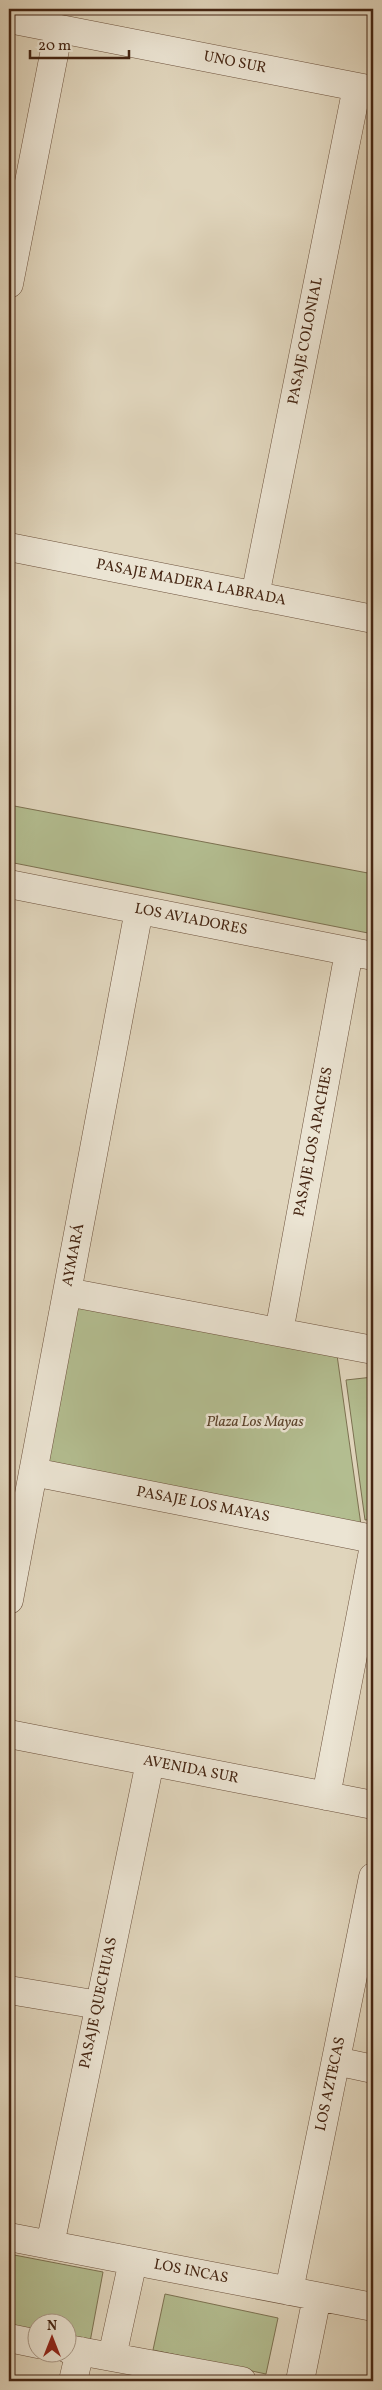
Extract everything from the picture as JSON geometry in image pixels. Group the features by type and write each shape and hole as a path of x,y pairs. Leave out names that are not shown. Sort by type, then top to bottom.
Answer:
{"street":[{"name":"UNO SUR","path":"9,19 365,89"},
{"path":"9,284 59,28"},
{"name":"PASAJE COLONIAL","path":"255,596 365,89"},
{"name":"PASAJE MADERA LABRADA","path":"9,547 373,619"},
{"name":"LOS AVIADORES","path":"9,884 361,954"},
{"name":"AYMARÁ","path":"9,1600 139,910"},
{"name":"PASAJE LOS APACHES","path":"279,1332 361,954"},
{"path":"67,1292 373,1350"},
{"name":"PASAJE LOS MAYAS","path":"33,1472 373,1538"},
{"path":"326,1796 373,1550"},
{"name":"AVENIDA SUR","path":"9,1734 373,1805"},
{"name":"PASAJE QUECHUAS","path":"50,2245 150,1762"},
{"name":"LOS AZTECAS","path":"289,2291 373,1877"},
{"path":"9,1990 99,2005"},
{"path":"336,2061 373,2069"},
{"name":"LOS INCAS","path":"9,2237 373,2307"},
{"path":"112,2358 133,2261"},
{"path":"300,2381 317,2297"},
{"path":"9,2338 28,2342"},
{"path":"78,2351 242,2381"},
{"path":"73,2381 74,2362"}],"green space":[{"path":"9,805 373,874 373,934 9,862"},
{"name":"Plaza Los Mayas","path":"72,1298 336,1348 362,1532 39,1468"},
{"path":"373,1377 373,1519 365,1520 346,1380"},
{"path":"9,2254 103,2272 90,2342 78,2340 78,2312 28,2312 28,2330 9,2327"},
{"path":"165,2294 278,2318 266,2374 153,2350"}]}
